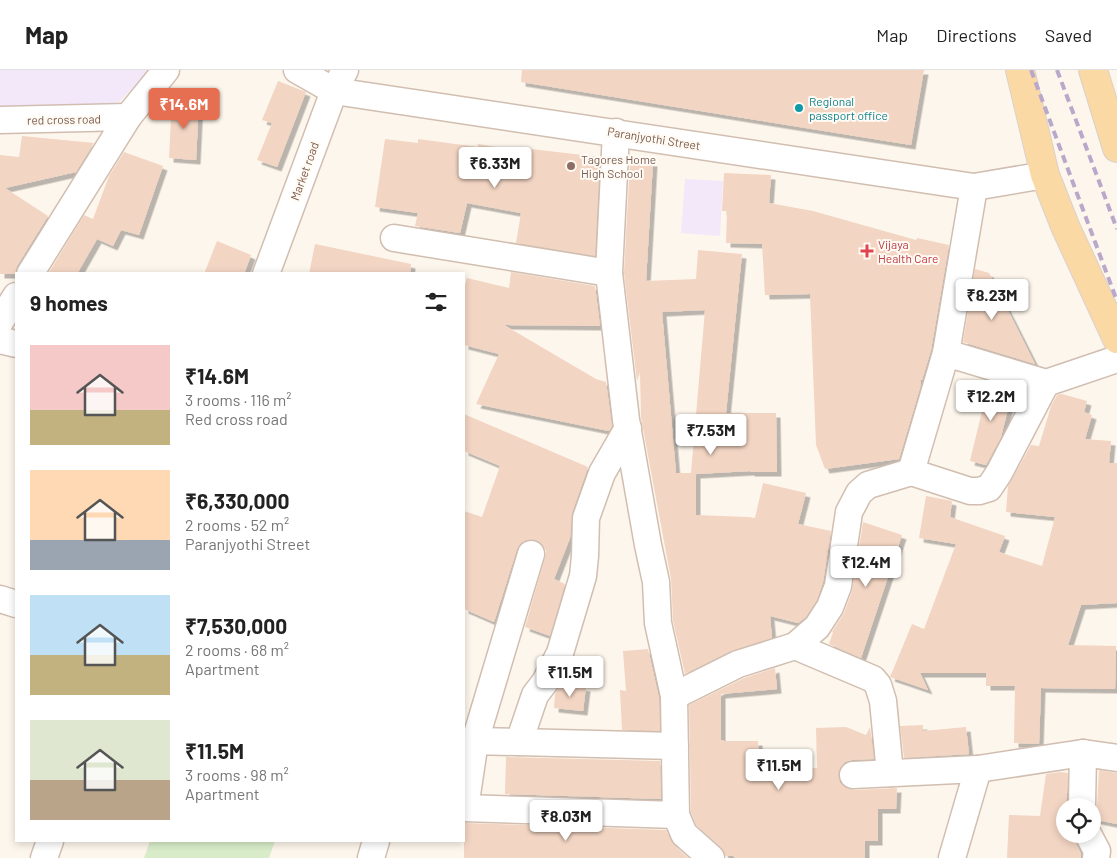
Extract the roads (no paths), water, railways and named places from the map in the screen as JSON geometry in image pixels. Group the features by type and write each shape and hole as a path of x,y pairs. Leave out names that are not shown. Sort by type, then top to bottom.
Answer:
{"main road":[{"path":"1020,70 1045,176 1065,226 1117,339"},
{"path":"1093,70 1117,148"}],"street":[{"path":"31,272 128,117 166,70"},
{"path":"297,70 340,80"},
{"name":"Paranjyothi Street","path":"340,80 616,132 974,187 1045,176"},
{"name":"Market road","path":"267,272 340,80"},
{"name":"red cross road","path":"0,120 128,117"},
{"path":"616,132 610,273 628,428 656,582 658,623 674,696 676,815 684,834 711,858"},
{"path":"911,472 946,353 974,187"},
{"path":"394,238 610,273"},
{"path":"0,322 15,298"},
{"path":"0,340 15,344"},
{"path":"946,353 1046,383 1117,359"},
{"path":"674,696 738,664 795,646 817,627 830,607 838,586 849,512 859,493 868,485 911,472 970,492 989,488 999,473 1046,383"},
{"path":"519,742 535,695 545,682 560,653 583,576 586,556 586,518 602,473 628,428"},
{"path":"465,802 475,741 531,554"},
{"path":"0,599 15,604"},
{"path":"795,646 873,679 878,685 883,701 890,773"},
{"path":"475,741 675,746"},
{"path":"853,775 978,770 1083,753 1117,758"},
{"path":"1082,798 1083,753"},
{"path":"952,858 978,770"},
{"path":"465,808 676,815"},
{"path":"44,858 50,842"},
{"path":"371,858 376,842"},
{"path":"1092,843 1096,851 1096,858"}],"railway":[{"path":"1031,70 1117,301"},
{"path":"1057,70 1117,229"}],"place":[{"name":"Regional passport office","path":"799,108"},
{"name":"Tagores Home High School","path":"571,166"},
{"name":"Vijaya Health Care","path":"867,251"}]}
